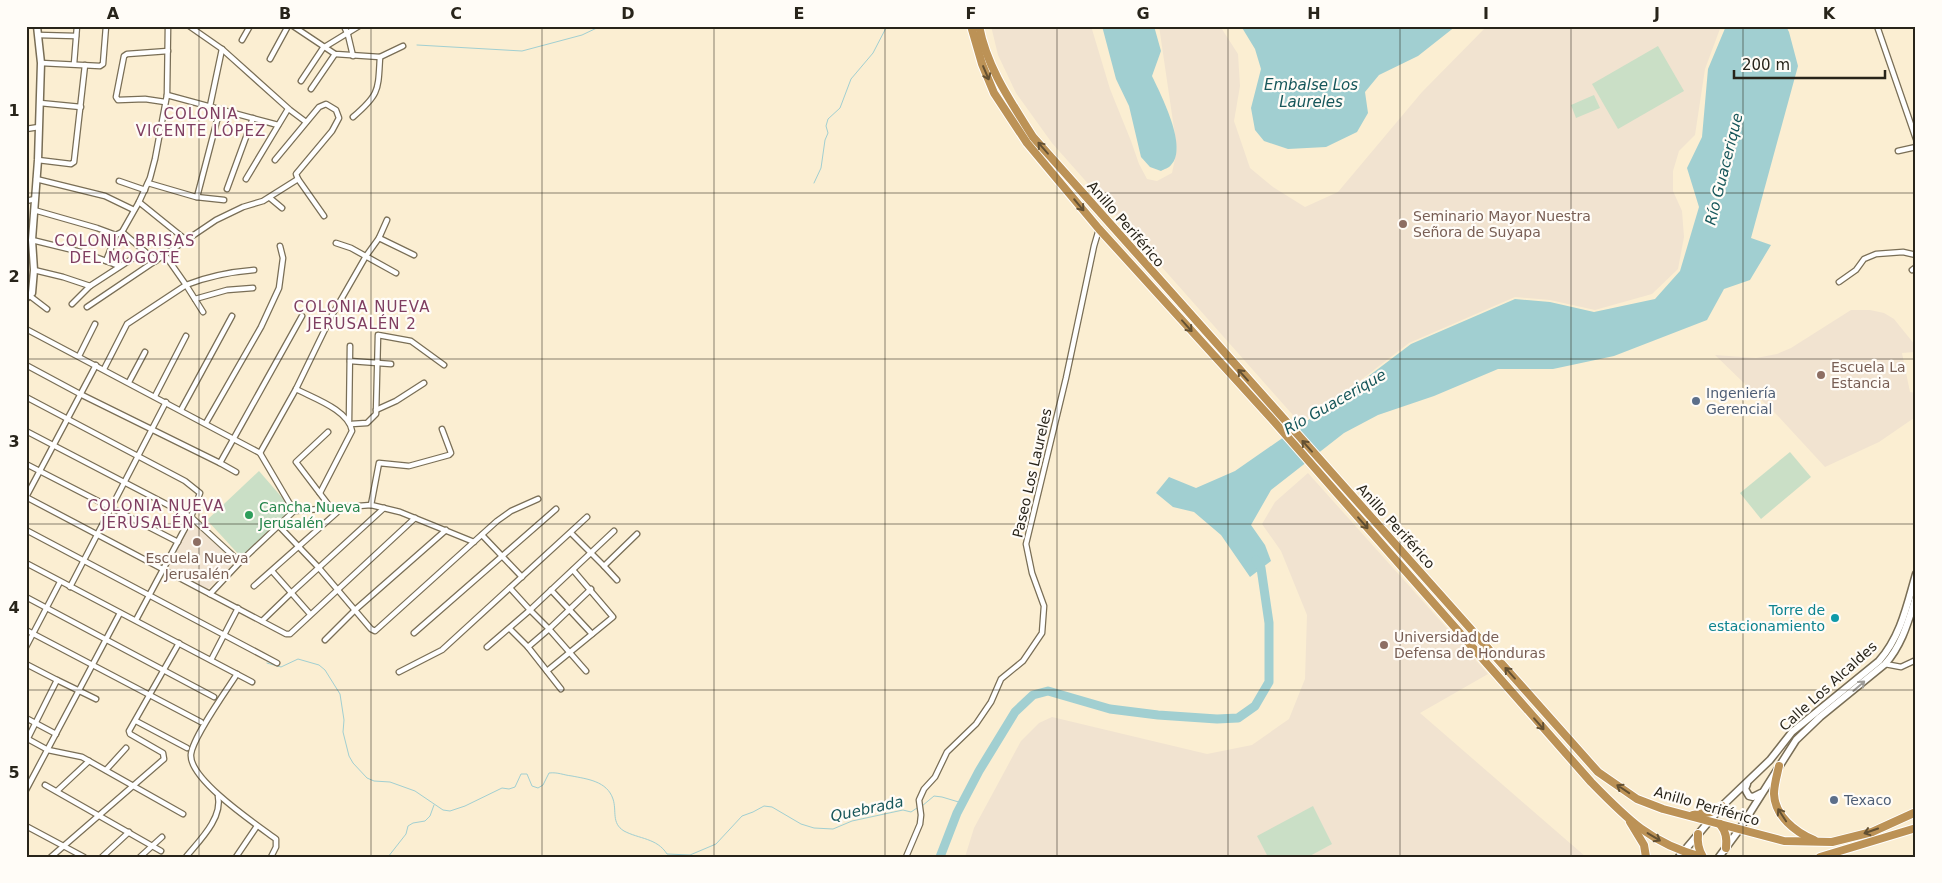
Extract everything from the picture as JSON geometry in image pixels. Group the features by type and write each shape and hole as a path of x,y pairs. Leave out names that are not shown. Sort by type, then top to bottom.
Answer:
{"highway":[{"name":"Anillo Periférico","path":"971,26 982,64 994,93 1027,143 1099,229 1273,414 1338,480 1598,772 1637,798 1663,809 1784,841 1832,842 1872,832 1916,812"},
{"name":"Anillo Periférico","path":"979,26 989,60 1002,88 1033,137 1273,414 1331,486 1571,760 1629,820 1681,854 1703,857"},
{"path":"1779,766 1774,791 1779,812 1788,824 1802,835 1820,842"},
{"path":"1683,814 1705,814 1722,806"},
{"path":"1629,820 1644,845 1646,857"},
{"path":"1720,824 1725,831 1726,848"},
{"path":"1820,857 1916,828"},
{"path":"1698,834 1697,842 1703,857"}],"main road":[{"path":"28,297 32,293 34,270 32,240 40,104 41,63 37,26"},
{"name":"Calle Los Alcaldes","path":"1681,854 1722,806 1770,760 1792,732 1879,661 1886,653 1899,630 1916,574"},
{"name":"Calle Los Alcaldes","path":"1720,857 1799,736 1885,664 1900,645 1916,598"},
{"path":"1746,784 1745,789 1749,796 1757,796 1764,792"}],"street":[{"path":"74,64 77,26"},
{"path":"41,63 100,66 103,64 106,26"},
{"path":"106,261 116,236 122,232 145,190 156,159 167,95 168,26"},
{"path":"190,26 222,49 288,109 306,122"},
{"path":"242,40 250,26"},
{"path":"270,59 288,26"},
{"path":"344,26 353,56"},
{"path":"300,81 323,48 359,26"},
{"path":"1877,26 1916,139"},
{"path":"295,27 323,48 335,54 380,57 403,46"},
{"path":"38,35 76,36"},
{"path":"210,106 222,49"},
{"path":"166,102 145,99 118,100 116,97 124,56 168,50"},
{"path":"311,90 335,54"},
{"path":"353,118 377,91 380,57"},
{"path":"38,160 71,164 74,162 85,65"},
{"path":"167,95 278,125"},
{"path":"40,104 81,107"},
{"path":"275,160 322,104 334,107 339,116 332,131 296,174 324,216"},
{"path":"197,197 220,109"},
{"path":"246,180 288,109"},
{"path":"227,189 253,118"},
{"path":"26,129 39,127"},
{"path":"1898,151 1916,147"},
{"path":"87,307 216,220 243,207 270,198 298,179"},
{"path":"36,180 106,196 134,210"},
{"path":"119,181 145,190"},
{"path":"148,183 197,197 224,200"},
{"path":"270,198 282,208"},
{"path":"26,201 35,199"},
{"path":"139,202 186,240"},
{"path":"34,210 98,228 116,236"},
{"path":"260,453 296,389 331,318 366,256 379,238 387,220"},
{"name":"Paseo Los Laureles","path":"906,857 920,824 919,800 924,789 935,777 947,752 976,724 991,702 1001,680 1023,661 1042,633 1044,606 1032,573 1026,544 1099,229"},
{"path":"122,232 156,261"},
{"path":"379,238 414,255"},
{"path":"32,240 85,253 119,266"},
{"path":"336,243 351,248 396,273"},
{"path":"206,423 261,328 279,288 283,258 280,246"},
{"path":"72,304 90,286 144,251"},
{"path":"1839,282 1856,270 1864,259 1876,254 1903,252 1916,255"},
{"path":"165,254 203,312"},
{"path":"34,270 90,286"},
{"path":"104,369 127,324 186,285 207,276 254,270"},
{"path":"195,299 227,290 253,288"},
{"path":"28,297 47,309"},
{"path":"181,410 232,316"},
{"path":"220,463 302,316"},
{"path":"79,356 95,324"},
{"path":"26,329 260,453 294,511"},
{"path":"296,389 341,413 350,422 367,423 376,414 378,335 411,341 444,365"},
{"path":"155,396 186,336"},
{"path":"320,493 352,431 350,422 350,346"},
{"path":"129,382 145,352"},
{"path":"350,361 391,364"},
{"path":"26,364 80,394 236,472"},
{"path":"96,365 26,497 98,533 286,634 290,634 415,518"},
{"path":"376,410 396,401 424,383"},
{"path":"26,397 68,418 198,490 200,498 191,517 136,620"},
{"path":"70,587 166,402"},
{"path":"371,505 379,463 416,466 451,453 442,429"},
{"path":"26,431 191,517 240,562"},
{"path":"328,432 296,462 331,508"},
{"path":"26,464 178,542"},
{"path":"278,525 319,568 371,629 375,631 511,511 538,499"},
{"path":"210,594 240,562 294,511 371,505 415,518 474,542"},
{"path":"254,586 342,508"},
{"path":"262,621 291,592 384,508"},
{"path":"414,633 556,509"},
{"path":"399,672 442,650 587,517"},
{"path":"26,530 277,663"},
{"path":"325,640 446,530"},
{"path":"487,647 510,629 614,531"},
{"path":"571,532 617,580"},
{"path":"604,566 637,534"},
{"path":"482,535 522,577"},
{"path":"26,563 252,682"},
{"path":"547,671 613,617 573,570"},
{"path":"272,571 310,614"},
{"path":"26,647 60,582"},
{"path":"510,588 586,671"},
{"path":"528,648 590,589"},
{"path":"551,590 592,634"},
{"path":"26,597 214,697"},
{"path":"211,660 238,608"},
{"path":"26,790 120,613"},
{"path":"510,629 561,689"},
{"path":"26,630 201,722"},
{"path":"51,857 164,759 164,753 130,734 129,731 179,643"},
{"path":"1885,664 1901,667 1916,660"},
{"path":"26,664 96,699"},
{"path":"237,674 199,735 191,752 191,758 218,795 239,813 276,839 277,842 271,857"},
{"path":"58,680 27,739 48,750 82,757 183,814"},
{"path":"26,718 56,734"},
{"path":"136,721 186,748"},
{"path":"106,770 126,748"},
{"path":"57,791 89,761"},
{"path":"45,785 161,851"},
{"path":"186,857 215,816 219,805 218,795"},
{"path":"26,826 84,857"},
{"path":"236,857 257,826"},
{"path":"102,857 129,832"},
{"path":"140,857 162,837"}],"shaded area":[{"name":"Seminario Mayor Nuestra Señora de Suyapa","path":"991,26 1091,26 1110,89 1139,164 1147,179 1157,181 1172,173 1177,149 1159,26 1220,26 1238,54 1240,86 1234,121 1250,168 1273,187 1305,207 1338,192 1422,92 1487,26 1721,26 1705,69 1695,135 1679,151 1673,171 1673,191 1682,211 1684,237 1678,269 1652,294 1595,310 1550,300 1515,297 1409,343 1336,399 1300,423 1052,143 1016,93 998,55"},
{"name":"Escuela La Estancia","path":"1851,310 1870,310 1884,313 1894,319 1915,345 1915,352 1902,353 1910,392 1916,393 1916,412 1914,418 1879,442 1825,467 1777,415 1715,355 1756,358 1777,354 1791,348"},
{"name":"Universidad de Defensa de Honduras","path":"1308,473 1488,674 1420,713 1586,857 965,857 974,828 1021,741 1039,723 1052,717 1207,754 1252,745 1289,719 1305,679 1307,615 1281,551 1262,524 1275,502"},
{"name":"Escuela Nueva Jerusalén","path":"191,522 235,562 208,589 167,568"}],"green space":[{"path":"1658,46 1684,91 1618,129 1592,84"},
{"path":"1594,95 1600,108 1576,118 1571,105"},
{"path":"1790,452 1811,477 1761,519 1740,493"},
{"name":"Cancha Nueva Jerusalén","path":"259,471 292,509 241,557 207,520"},
{"path":"1313,806 1332,844 1308,857 1268,857 1257,836"}],"water":[{"path":"1102,26 1154,26 1161,51 1152,76 1171,120 1177,146 1176,157 1168,168 1161,171 1150,167 1141,157 1129,106 1116,79"},
{"name":"Embalse Los Laureles","path":"1241,26 1456,26 1418,56 1379,75 1365,92 1368,113 1357,132 1326,147 1288,149 1264,141 1255,130 1251,108 1261,69 1255,49"},
{"path":"1726,26 1786,26 1798,66 1751,238 1771,245 1750,280 1724,289 1707,320 1614,356 1553,369 1498,369 1434,396 1378,415 1344,433 1271,490 1251,525 1265,545 1271,561 1250,577 1221,535 1194,512 1173,507 1156,493 1169,477 1196,488 1235,471 1337,400 1411,344 1515,299 1550,302 1594,312 1655,299 1680,271 1699,207 1687,168 1702,137 1708,69"}],"waterway":[{"name":"Quebrada","path":"417,45 522,51 582,35 601,26"},
{"path":"814,183 821,168 825,140 828,133 826,126 828,119 840,108 851,79 873,53 887,26"},
{"name":"Río Guacerique","path":"940,857 957,813 979,771 1015,712 1033,695 1048,691 1110,709 1158,715 1217,719 1238,718 1255,706 1269,682 1269,623 1261,568 1256,560"},
{"name":"Quebrada","path":"267,663 281,667 298,659 319,665 325,670 340,694 344,720 343,732 349,756 353,763 367,778 374,781 390,782 415,791 443,810 450,811 502,788 509,789 515,787 521,774 527,774 532,786 538,788 543,785 549,773 558,773 590,780 606,788 613,799 617,824 624,831 653,842 667,854 690,855 716,844 742,816 764,806 772,807 801,824 814,828 833,829 852,821 903,810 911,812 917,808"},
{"name":"Quebrada","path":"922,806 934,796 962,803"},
{"name":"Quebrada","path":"388,857 406,834 408,826 425,821 430,816 434,805"}],"place":[{"name":"Seminario Mayor Nuestra Señora de Suyapa","path":"1403,224"},
{"name":"Escuela La Estancia","path":"1821,375"},
{"name":"Ingeniería Gerencial","path":"1696,401"},
{"name":"Cancha Nueva Jerusalén","path":"249,515"},
{"name":"Escuela Nueva Jerusalén","path":"197,542"},
{"name":"Torre de estacionamiento","path":"1835,618"},
{"name":"Universidad de Defensa de Honduras","path":"1384,645"},
{"name":"Texaco","path":"1834,800"}],"district":[{"name":"COLONIA VICENTE LÓPEZ","path":"201,122"},
{"name":"COLONIA BRISAS DEL MOGOTE","path":"125,250"},
{"name":"COLONIA NUEVA JERUSALÉN 2","path":"362,316"},
{"name":"COLONIA NUEVA JERUSALÉN 1","path":"156,514"}]}
